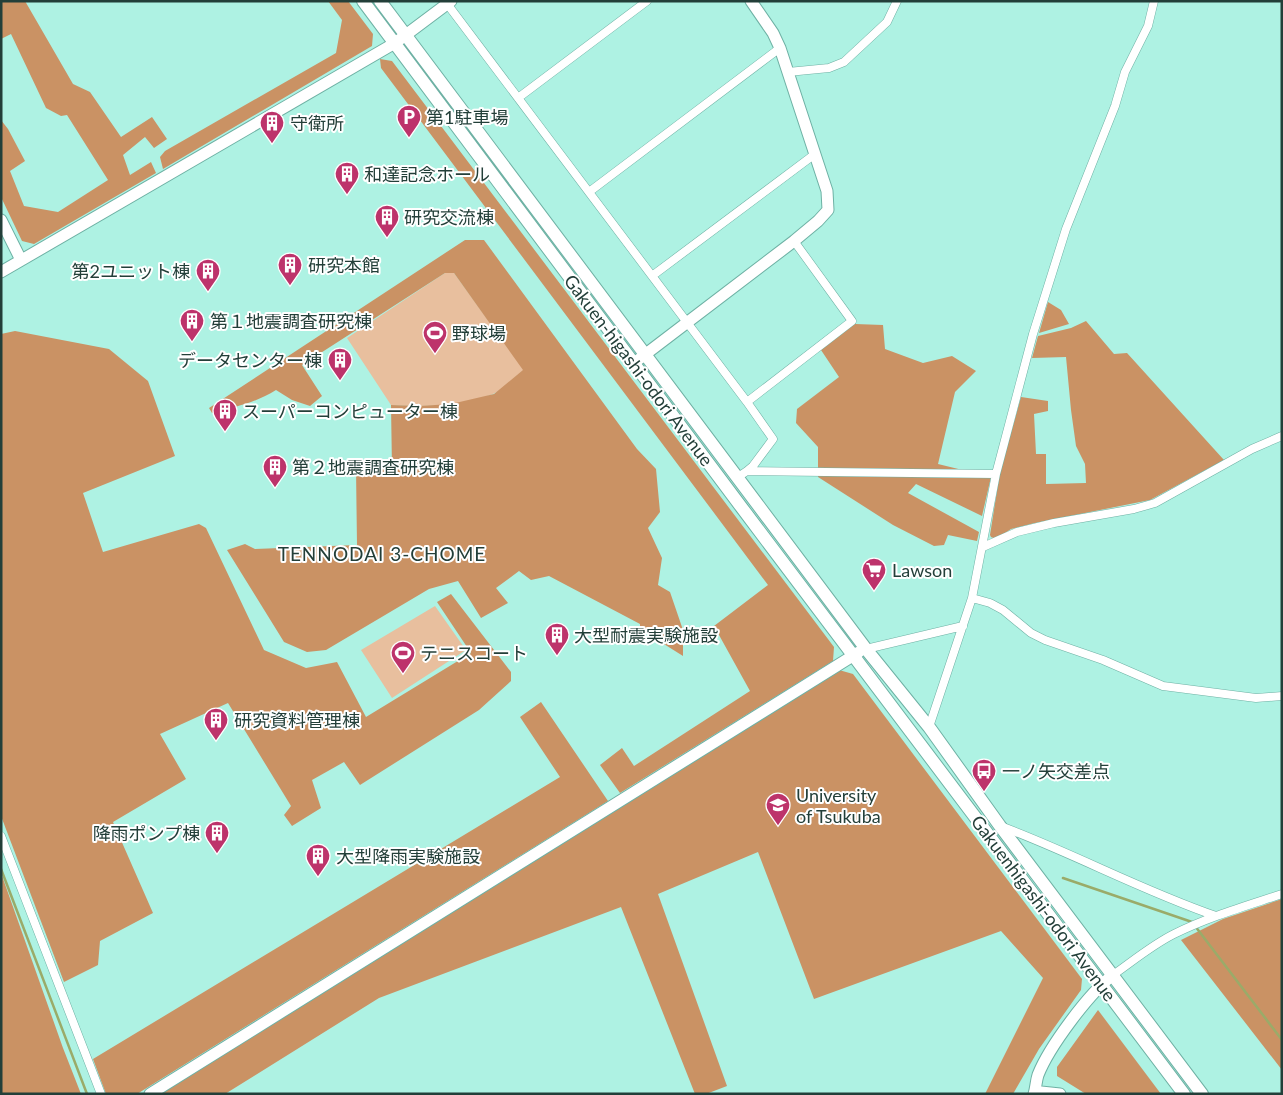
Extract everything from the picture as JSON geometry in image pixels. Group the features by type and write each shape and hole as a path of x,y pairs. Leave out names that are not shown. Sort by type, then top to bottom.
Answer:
{"main road":[{"name":"Gakuen-higashi-odori Avenue","path":"363,1 400,39 645,353 743,474 866,649"},
{"name":"Gakuen-higashi-odori Avenue","path":"380,1 400,39 634,363 1184,1094"},
{"name":"Gakuenhigashi-odori Avenue","path":"866,649 929,728 1000,826 1113,975"},
{"path":"1113,975 1202,1094"}],"street":[{"path":"518,98 646,1"},
{"path":"634,363 794,241 824,216 828,210 827,191 780,48 752,1"},
{"path":"788,72 829,68 844,62 887,22 897,1"},
{"path":"929,728 972,598 996,474 1033,334 1066,229 1115,106 1126,72 1148,26 1154,1"},
{"path":"1,272 400,39 448,2 773,439 753,466 743,474"},
{"path":"589,192 780,48"},
{"path":"652,276 815,154"},
{"path":"1,220 21,260"},
{"path":"747,402 852,320 794,241"},
{"path":"983,547 1016,532 1054,523 1134,509 1155,503 1252,449 1282,436"},
{"path":"743,474 996,474"},
{"path":"972,598 990,603 1003,610 1031,633 1045,640 1103,660 1163,686 1256,698 1282,696"},
{"path":"150,1094 854,654 866,649 963,626"},
{"path":"1000,826 1043,842 1178,903 1216,916"},
{"path":"1,836 101,1094"},
{"path":"1060,1094 1042,1092 1034,1094 1038,1076 1059,1039 1102,984 1173,934 1216,916 1282,894"}],"shaded area":[{"path":"1,1 25,1 73,84 90,92 121,137 152,117 167,139 154,148 145,137 123,155 130,175 151,162 156,173 34,244 22,241 1,197 1,120 25,161 10,171 24,206 58,212 108,180 67,115 61,116 46,108 11,34 1,39"},
{"path":"328,1 348,1 373,34 372,46 163,169 160,157 165,151 336,53 342,20"},
{"path":"380,59 392,61 834,647 833,661 620,793 600,765 622,748 634,766 750,691 714,626 768,585 381,68"},
{"path":"465,240 484,240 637,449 656,469 660,512 648,528 662,558 658,585 670,592 683,630 683,656 640,629 640,624 549,576 531,580 519,571 496,588 508,603 481,618 458,581 429,589 326,650 307,652 284,642 227,550 245,544 255,549 357,545 356,468 392,469 391,405 451,404 494,394 523,370 454,273 445,273 302,365 322,396 310,406 292,400 276,390 256,400 235,407 221,409 212,413 209,408"},
{"name":"野球場","path":"445,273 454,273 524,370 497,392 481,398 455,404 391,405 347,338"},
{"path":"1048,302 1061,310 1069,324 1039,333"},
{"path":"1086,321 1114,354 1127,353 1224,460 1150,500 1035,523 1011,529 996,539 991,537 1000,472 1021,397 1048,401 1048,411 1034,414 1036,454 1046,454 1046,484 1086,483 1085,464 1076,446 1066,357 1032,358 1038,336 1071,328"},
{"path":"855,324 883,325 885,349 923,363 952,356 976,371 955,392 938,464 991,477 982,516 916,484 908,493 979,532 977,541 948,535 944,545 934,546 893,525 818,477 818,447 796,423 797,409 839,377 819,347"},
{"path":"15,331 109,349 148,381 175,456 83,493 103,552 199,524 206,528 264,650 306,668 337,662 366,717 471,653 437,602 451,594 511,672 511,681 479,710 360,785 344,762 312,780 321,808 292,826 284,815 291,806 228,703 160,734 186,779 113,822 153,913 100,941 98,965 64,982 1,816 1,334"},
{"name":"テニスコート","path":"435,606 466,650 392,698 361,650"},
{"path":"839,670 853,674 1082,979 1081,990 1039,1049 1013,1094 985,1094 1043,978 1001,931 814,999 758,852 658,894 727,1086 706,1094 695,1094 621,907 379,998 225,1094 158,1094"},
{"path":"541,702 608,801 137,1094 106,1094 93,1059 560,777 520,717"},
{"path":"1,873 63,1048 81,1094 1,1094"},
{"path":"1282,899 1282,1070 1181,940 1223,919"},
{"path":"1098,1010 1161,1094 1086,1094 1057,1076 1057,1067"}],"waterway":[{"path":"1,869 87,1094"},
{"path":"1063,878 1192,922 1282,1040"}],"place":[{"name":"第1駐車場","path":"409,138"},
{"name":"守衛所","path":"272,144"},
{"name":"和達記念ホール","path":"347,195"},
{"name":"研究交流棟","path":"387,238"},
{"name":"研究本館","path":"290,286"},
{"name":"第2ユニット棟","path":"208,292"},
{"name":"第１地震調査研究棟","path":"192,342"},
{"name":"野球場","path":"435,354"},
{"name":"データセンター棟","path":"340,381"},
{"name":"スーパーコンピューター棟","path":"225,432"},
{"name":"第２地震調査研究棟","path":"275,488"},
{"name":"Lawson","path":"874,591"},
{"name":"大型耐震実験施設","path":"557,656"},
{"name":"テニスコート","path":"403,674"},
{"name":"研究資料管理棟","path":"216,741"},
{"name":"一ノ矢交差点","path":"984,792"},
{"name":"University of Tsukuba","path":"778,826"},
{"name":"降雨ポンプ棟","path":"217,854"},
{"name":"大型降雨実験施設","path":"318,877"}],"district":[{"name":"TENNODAI 3-CHOME","path":"382,553"}]}
